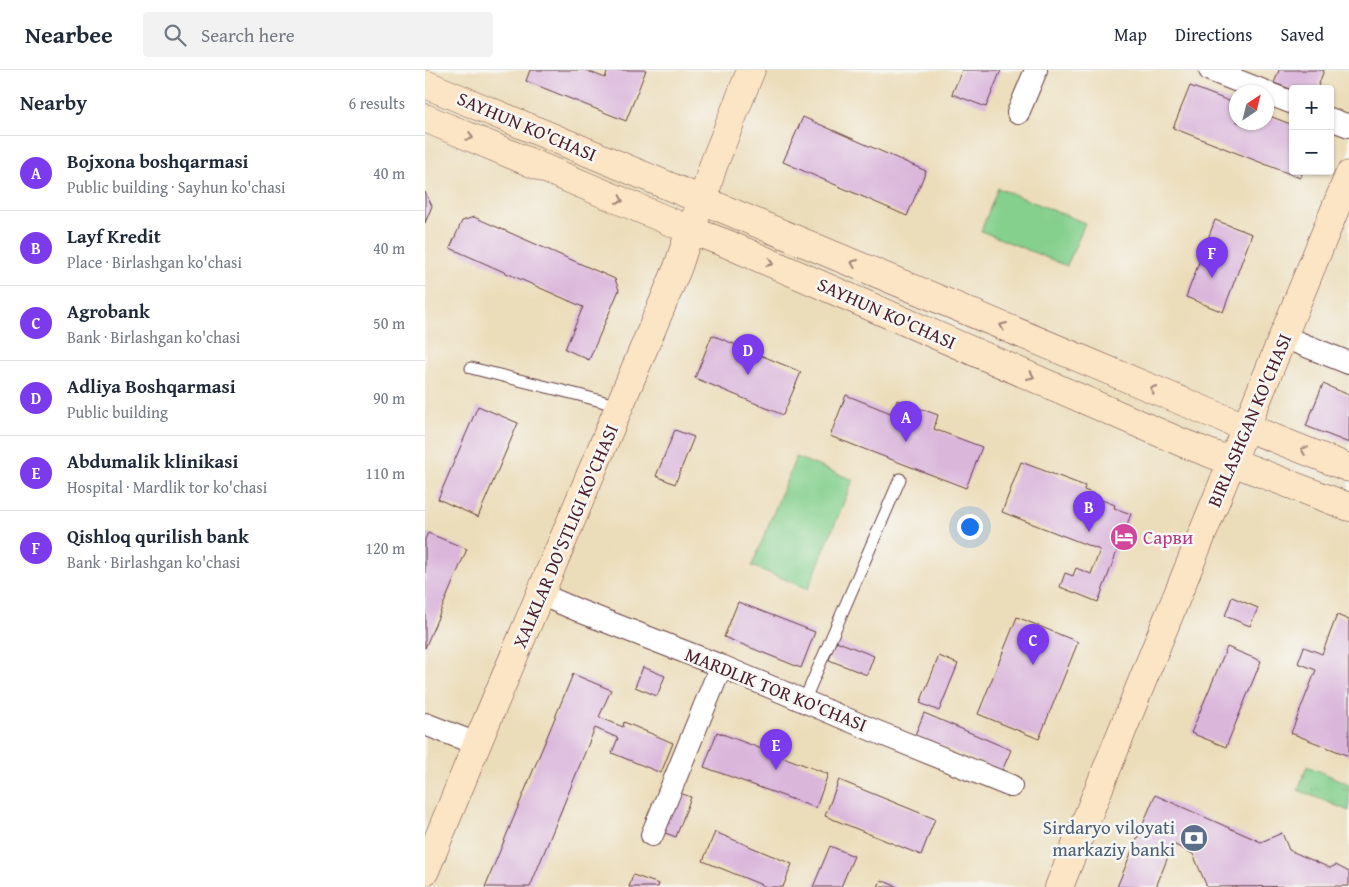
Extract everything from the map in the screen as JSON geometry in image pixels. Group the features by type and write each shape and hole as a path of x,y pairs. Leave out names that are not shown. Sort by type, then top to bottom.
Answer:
{"street":[{"name":"XALKLAR DO'STLIGI KO'CHASI","path":"425,871 679,266 713,166 751,70"},
{"path":"1018,113 1036,70"},
{"path":"1211,70 1259,85"},
{"name":"SAYHUN KO'CHASI","path":"425,84 1245,428 1349,468"},
{"path":"1274,93 1289,101"},
{"name":"SAYHUN KO'CHASI","path":"425,118 743,251 1183,443 1349,507"},
{"path":"1334,120 1349,126"},
{"name":"BIRLASHGAN KO'CHASI","path":"1059,887 1349,175"},
{"path":"1284,337 1349,363"},
{"name":"MARDLIK TOR KO'CHASI","path":"541,594 1011,786"},
{"path":"652,835 721,666"},
{"path":"425,724 477,744"}],"lane":[{"path":"471,368 579,394 619,406"},
{"path":"804,701 899,479"}],"green space":[{"path":"998,188 1085,223 1067,266 981,231"},
{"path":"796,457 853,480 808,589 752,566"},
{"path":"1307,766 1349,784 1349,811 1298,790"}],"building":[{"path":"530,70 585,70 605,78 608,70 646,70 626,121 526,81"},
{"path":"962,70 1001,70 986,107 952,94"},
{"path":"1279,70 1324,70 1318,85 1289,85 1289,89 1274,83"},
{"path":"1190,86 1229,101 1229,130 1274,130 1274,118 1289,123 1289,174 1173,128"},
{"path":"803,117 926,171 907,216 783,162"},
{"path":"425,192 432,206 425,223"},
{"path":"474,217 615,279 619,290 589,360 565,349 583,307 450,248 462,221"},
{"path":"1215,220 1252,234 1223,312 1186,297"},
{"path":"712,335 801,372 783,415 695,378"},
{"path":"1323,384 1349,395 1349,443 1306,426"},
{"path":"846,395 893,414 897,400 938,415 934,429 982,447 966,488 830,436"},
{"path":"478,406 518,423 478,517 438,499"},
{"path":"675,430 694,437 675,484 656,476"},
{"path":"1021,462 1085,486 1084,490 1100,496 1099,499 1115,505 1114,508 1131,514 1098,602 1060,587 1065,573 1073,576 1076,568 1091,574 1100,550 1002,512"},
{"path":"428,533 467,549 425,648 425,539"},
{"path":"1232,597 1258,608 1250,626 1225,616"},
{"path":"738,602 815,632 801,668 724,637"},
{"path":"1337,615 1349,620 1349,756 1291,733 1316,670 1298,663 1304,647 1322,654"},
{"path":"1017,617 1078,642 1039,739 978,714"},
{"path":"836,641 874,656 867,675 829,660"},
{"path":"1227,647 1261,661 1226,747 1191,733"},
{"path":"939,656 958,664 939,711 920,703"},
{"path":"643,667 665,676 657,696 635,687"},
{"path":"573,674 611,690 599,717 623,727 624,722 673,743 661,773 612,753 618,738 595,728 530,887 485,887"},
{"path":"924,713 1011,750 1002,771 915,735"},
{"path":"717,732 828,774 816,808 704,767"},
{"path":"839,780 935,819 921,855 825,816"},
{"path":"674,791 691,797 676,837 660,831"},
{"name":"Sirdaryo viloyati markaziy banki","path":"1155,795 1261,842 1282,833 1289,850 1330,868 1336,865 1349,872 1349,886 1207,887 1193,854 1173,844 1156,887 1117,887"},
{"path":"715,832 792,864 783,887 767,887 703,861"},
{"path":"830,846 854,856 841,887 813,887"},
{"path":"633,875 659,884 658,887 629,887"},
{"path":"881,880 898,887 878,887"}],"place":[{"name":"Qishloq qurilish bank","path":"1212,278"},
{"name":"Adliya Boshqarmasi","path":"748,375"},
{"name":"Bojxona boshqarmasi","path":"906,442"},
{"name":"Layf Kredit","path":"1089,532"},
{"name":"Сарви","path":"1124,537"},
{"name":"Agrobank","path":"1033,665"},
{"name":"Abdumalik klinikasi","path":"776,770"},
{"name":"Sirdaryo viloyati markaziy banki","path":"1194,838"}]}
